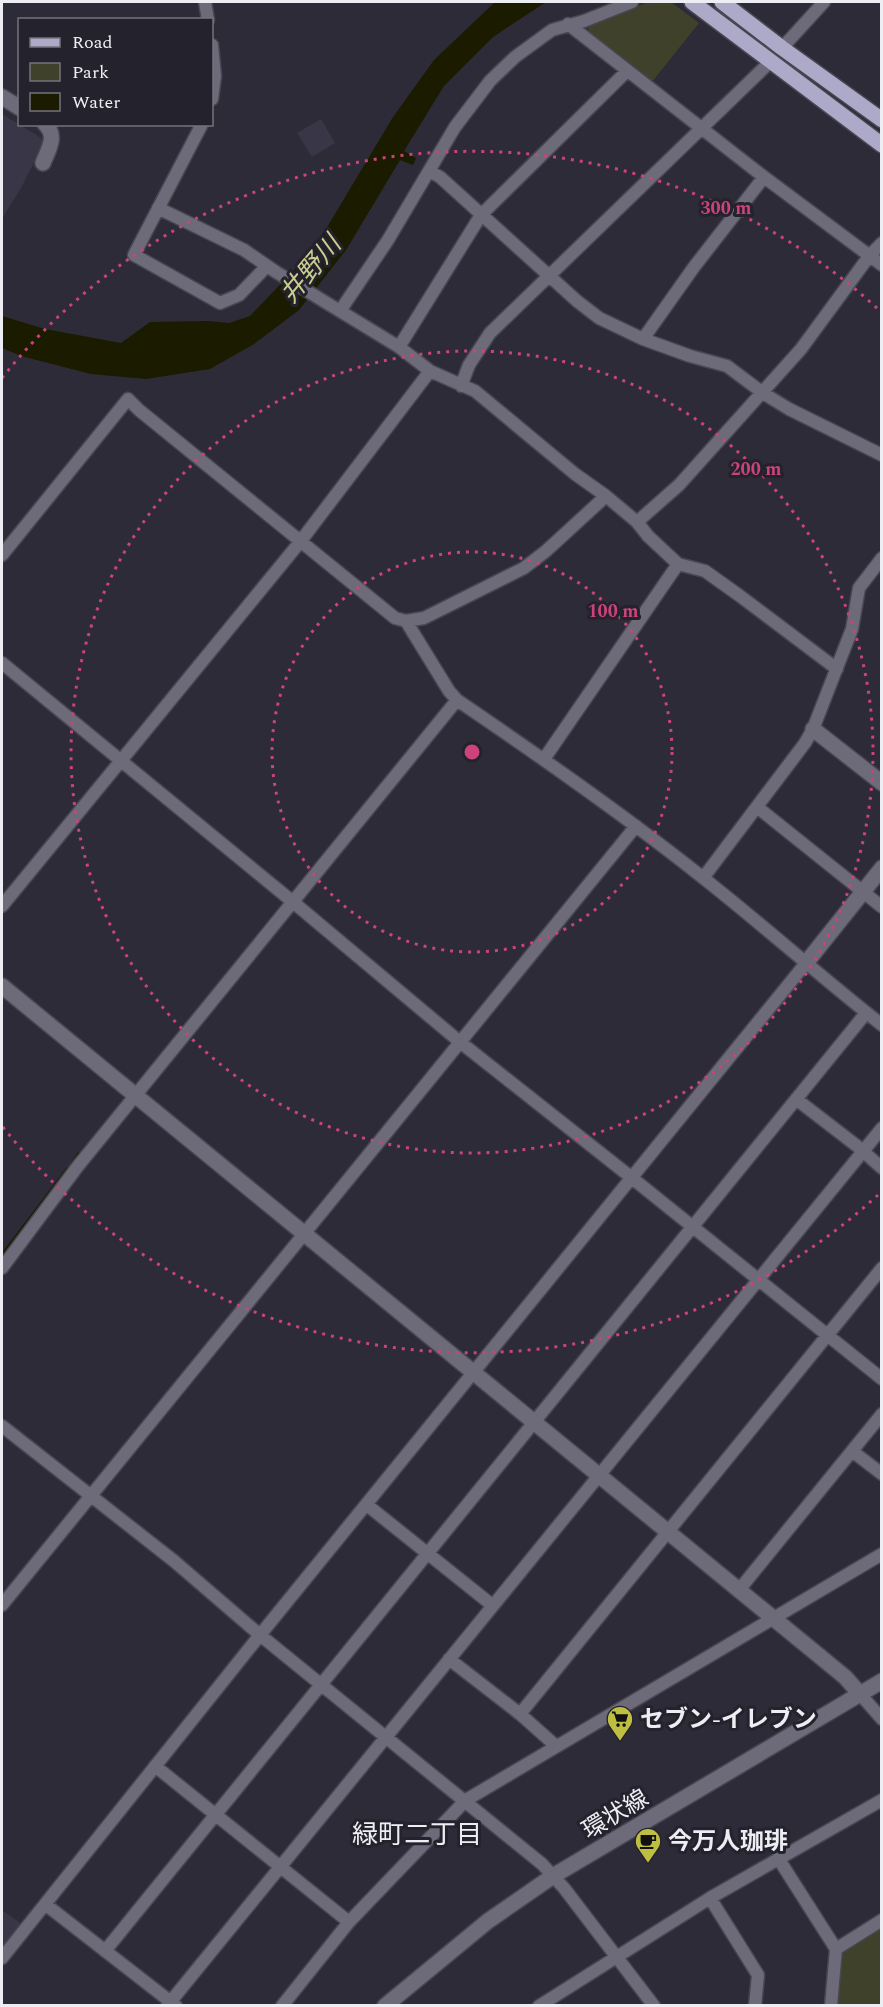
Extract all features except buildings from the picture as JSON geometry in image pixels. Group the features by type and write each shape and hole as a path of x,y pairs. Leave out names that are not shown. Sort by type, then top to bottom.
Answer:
{"main road":[{"path":"692,2 882,145"},
{"path":"722,2 882,120"}],"street":[{"path":"205,2 207,18"},
{"path":"340,311 388,240 455,127 490,81 515,57 552,30 584,21 632,2"},
{"path":"782,48 824,2"},
{"path":"568,24 764,177 882,265"},
{"path":"213,55 215,76 213,91"},
{"path":"461,386 469,365 490,333 770,62"},
{"path":"399,347 481,215 627,71"},
{"path":"2,97 18,107"},
{"path":"43,163 52,140 51,132 46,126"},
{"path":"201,126 134,255 220,303 239,295 272,269"},
{"path":"429,171 440,177 577,301 599,318 643,339 690,356 727,366 789,409 882,455"},
{"path":"643,339 694,267 764,177"},
{"path":"158,208 244,250 399,347 430,371 475,391 637,522 648,536 678,564 705,571 837,669"},
{"path":"637,522 679,485 763,393 801,349 870,255 882,243"},
{"path":"2,906 300,542 430,371"},
{"path":"2,555 128,399 395,618 406,621 424,618 524,568 606,496"},
{"path":"703,878 805,743 813,729 852,629 859,588 882,558"},
{"path":"544,759 678,564"},
{"path":"406,621 449,691 457,700 544,759 636,826 882,1025"},
{"path":"2,663 460,1042 882,1379"},
{"path":"2,1268 78,1166 457,700"},
{"path":"813,729 882,783"},
{"path":"757,807 882,907"},
{"path":"2,1605 636,826"},
{"path":"2,1958 154,1766 882,868"},
{"path":"2,986 845,1677 882,1719"},
{"path":"105,1951 866,1013"},
{"path":"796,1100 882,1168"},
{"path":"45,1904 171,2004 492,1605 882,1128"},
{"path":"520,1714 882,1268"},
{"path":"739,1590 882,1414"},
{"path":"2,1426 174,1561 260,1635 542,1864 617,1955 654,2006"},
{"path":"852,1451 882,1474"},
{"path":"367,1504 492,1605"},
{"path":"282,2006 349,1922 466,1800 882,1554"},
{"path":"449,1659 520,1714 556,1746"},
{"name":"環状線","path":"385,2006 488,1921 553,1876 882,1681"},
{"path":"154,1766 349,1922"},
{"path":"539,2006 710,1898 882,1800"},
{"path":"778,1858 836,1949 831,2006"},
{"path":"710,1898 758,1975 755,2006"},
{"path":"836,1949 882,1920"}],"shaded area":[{"path":"2,114 18,126 41,138 44,143 2,219"},
{"path":"321,119 335,143 312,157 297,133"},
{"path":"2,1910 22,1924 2,1949"}],"green space":[{"path":"648,2 671,2 699,23 651,83 588,32 589,26"},
{"path":"881,1927 881,2005 836,2006 839,1958 844,1951"}],"water":[{"name":"井野川","path":"495,2 546,2 493,37 444,86 404,151 416,158 413,165 400,160 346,250 299,310 254,344 210,369 146,379 91,374 21,356 2,348 2,316 45,329 121,343 150,322 229,323 250,316 299,265 326,229 393,117 434,60"}],"waterway":[{"path":"73,1163 79,1154"},
{"path":"2,1256 68,1169"}],"place":[{"name":"セブン-イレブン","path":"620,1742"},
{"name":"今万人珈琲","path":"648,1864"}],"district":[{"name":"緑町二丁目","path":"417,1834"}]}
